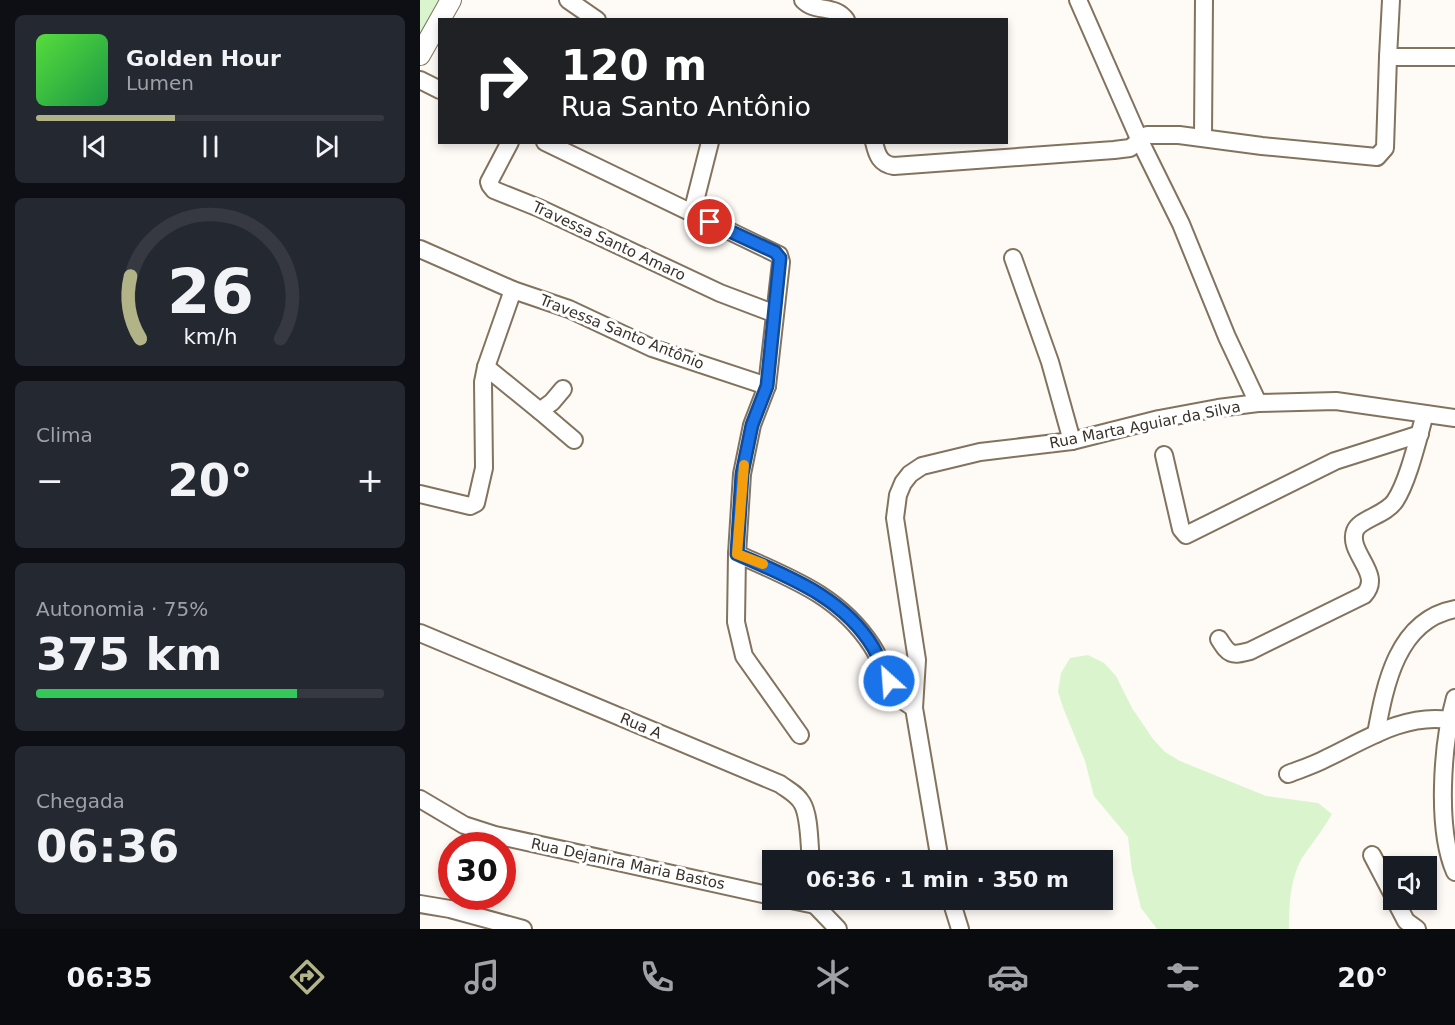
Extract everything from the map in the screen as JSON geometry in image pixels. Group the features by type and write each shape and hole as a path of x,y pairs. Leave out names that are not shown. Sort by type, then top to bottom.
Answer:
{"main road":[{"path":"420,55 438,27"}],"street":[{"path":"568,0 594,18"},
{"path":"803,0 813,8 836,10 845,18"},
{"path":"1078,0 1140,141 1181,224 1230,344 1258,403"},
{"path":"1203,137 1204,0"},
{"path":"875,144 879,159 887,165 894,166 1114,150 1130,148 1147,135 1153,134 1203,137 1262,146 1377,158 1385,148 1391,0"},
{"path":"1388,57 1455,57"},
{"path":"420,80 438,89"},
{"name":"Travessa Santo Amaro","path":"509,144 489,182 494,190 549,213 720,293 774,313"},
{"path":"549,144 779,255 781,262 767,386 752,425 744,461 737,554 736,622 744,656 800,735"},
{"path":"692,213 709,144"},
{"name":"Travessa Santo Antônio","path":"420,249 513,290 569,309 652,348 767,386"},
{"path":"1013,258 1050,362 1072,441"},
{"path":"420,494 470,506 476,503 484,468 485,421 482,392 486,368 513,290"},
{"path":"486,368 574,440"},
{"path":"540,411 552,402 563,388"},
{"name":"Rua Marta Aguiar da Silva","path":"914,708 917,660 895,519 898,495 903,483 922,465 980,452 1072,441 1159,419 1258,403 1335,401 1455,418"},
{"path":"1219,639 1227,651 1232,654 1250,651 1364,595 1368,590 1370,576 1355,543 1354,533 1359,524 1382,514 1395,501 1406,476 1425,414"},
{"path":"1164,455 1181,529 1186,535 1335,461 1419,434"},
{"path":"737,554 793,578 822,594 845,613 873,648 895,692 914,708 938,850"},
{"path":"1376,734 1389,675 1400,650 1432,617 1455,609"},
{"name":"Rua A","path":"420,633 780,784 796,795 803,804 810,850"},
{"path":"1455,698 1449,720 1444,763 1447,850 1455,872"},
{"path":"1288,774 1324,760 1376,734 1423,719 1449,720"},
{"name":"Rua Dejanira Maria Bastos","path":"420,799 464,825 495,836 762,894"},
{"path":"1372,855 1383,877"},
{"path":"420,904 450,909 523,929"},
{"path":"821,910 838,929"},
{"path":"954,910 960,929"},
{"path":"1400,910 1406,921 1417,929"}],"green space":[{"path":"420,0 445,0 420,44"},
{"path":"1088,655 1104,663 1116,676 1132,708 1153,739 1165,752 1180,761 1266,796 1318,803 1332,814 1298,866 1291,893 1289,929 1157,929 1141,908 1132,871 1128,837 1094,796 1085,761 1058,692 1061,673 1070,658"}],"slow traffic":[{"path":"744,465 737,554 763,564"}],"route":[{"path":"710,222 775,252 779,255 781,262 767,386 752,425 742,474 737,554 783,573 822,594 845,613 873,648 889,681"}]}
